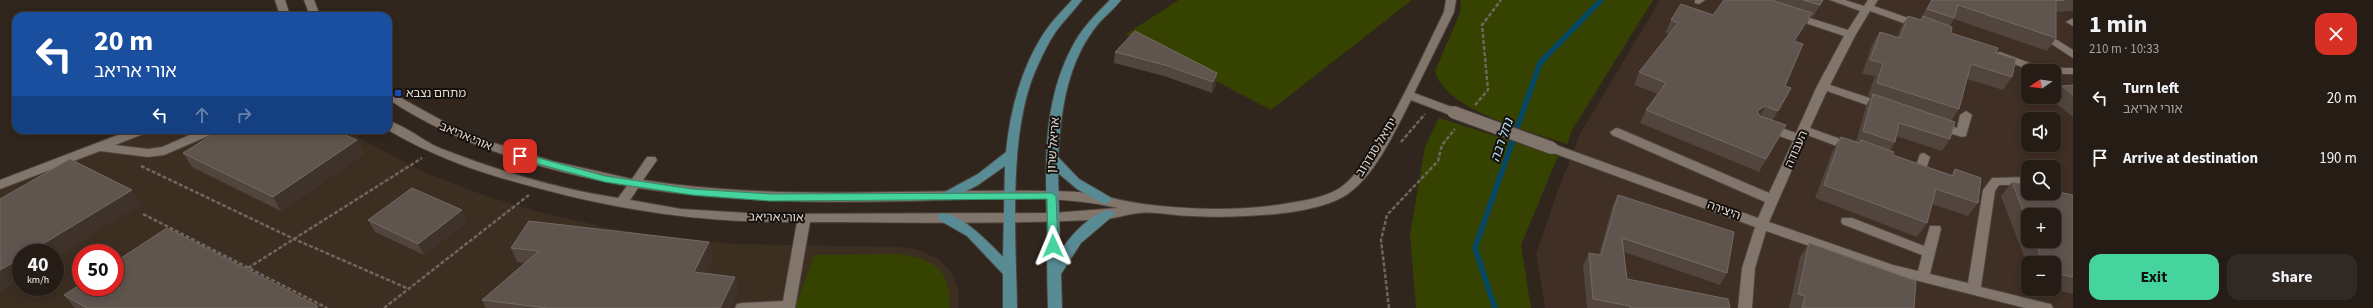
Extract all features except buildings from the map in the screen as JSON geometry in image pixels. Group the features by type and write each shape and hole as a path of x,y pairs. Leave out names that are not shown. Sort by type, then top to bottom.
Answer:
{"main road":[{"path":"1010,308 1011,196 1013,152 1017,114 1028,74 1042,44 1065,12 1077,0"},
{"name":"אריאל שרון","path":"1055,308 1051,156 1054,117 1063,78 1075,50 1095,20 1116,0"},
{"path":"947,196 977,182 996,170 1013,152"},
{"path":"1051,156 1065,175 1076,185 1106,200"},
{"path":"1054,275 1071,244 1082,232 1109,214"},
{"path":"944,217 972,233 1010,273"}],"street":[{"path":"280,0 284,12"},
{"path":"309,0 314,12"},
{"name":"יחיאל סנדרוב","path":"1052,196 1106,200 1141,208 1226,213 1314,204 1348,190 1365,168 1408,95 1449,12 1451,0"},
{"path":"1835,0 1869,6 1933,31"},
{"name":"העבודה","path":"1745,308 1748,268 1773,200 1823,86 1849,34 1869,6"},
{"path":"1781,12 1849,34"},
{"path":"2054,41 2073,55"},
{"path":"1991,52 2023,64"},
{"path":"2061,71 2073,70"},
{"path":"1823,86 1896,111"},
{"name":"היצירה","path":"1408,95 1764,225 1891,268 1974,290 2010,303 2046,308"},
{"name":"אורי אריאב","path":"392,96 447,130 505,152 634,185 692,192 770,197 1052,196"},
{"path":"1925,121 1962,133 1966,115"},
{"path":"1758,124 1862,151"},
{"name":"אורי אריאב","path":"392,126 435,150 485,170 589,198 621,204 681,212 764,218 1011,217"},
{"path":"1616,132 1773,200"},
{"path":"0,185 131,134"},
{"path":"99,146 148,153 164,150 202,134"},
{"path":"1899,164 1920,172 1924,157"},
{"path":"621,204 651,160"},
{"path":"1974,290 1989,190 1996,181 2021,181"},
{"name":"יחיאל סנדרוב","path":"1011,217 1053,217 1109,214 1141,208"},
{"path":"742,308 789,306 804,218"},
{"path":"1846,222 1929,253"},
{"path":"1923,277 1935,229"}],"path":[{"path":"1472,108 1488,90 1482,25 1501,0"},
{"path":"1389,308 1381,240 1387,215 1438,162 1442,145 1457,127"},
{"path":"248,268 435,150"},
{"path":"135,164 294,239 409,289"},
{"path":"384,308 542,185"},
{"path":"143,214 327,308"}],"shaded area":[{"path":"1660,0 2073,0 2073,308 1545,308 1536,254 1558,190 1580,134"},
{"path":"121,134 351,134 426,173 486,196 535,211 604,227 669,238 738,244 898,247 916,249 940,260 952,273 959,292 958,308 0,308 0,180"}],"green space":[{"path":"1179,0 1412,0 1271,110 1126,34"},
{"path":"1461,0 1653,0 1572,130 1567,144 1512,126 1471,108 1454,97 1442,85 1435,71 1460,13"},
{"path":"1439,118 1558,156 1521,245 1531,308 1416,308 1410,235 1425,147"},
{"path":"897,254 921,259 937,268 943,275 947,284 950,308 795,308 814,255"}],"waterway":[{"name":"נחל רבה","path":"1495,308 1475,248 1540,63 1601,0"}],"place":[{"name":"מתחם נצבא","path":"398,93"}],"route":[{"path":"520,156 605,179 634,185 692,192 770,197 1052,196 1053,246"}]}
